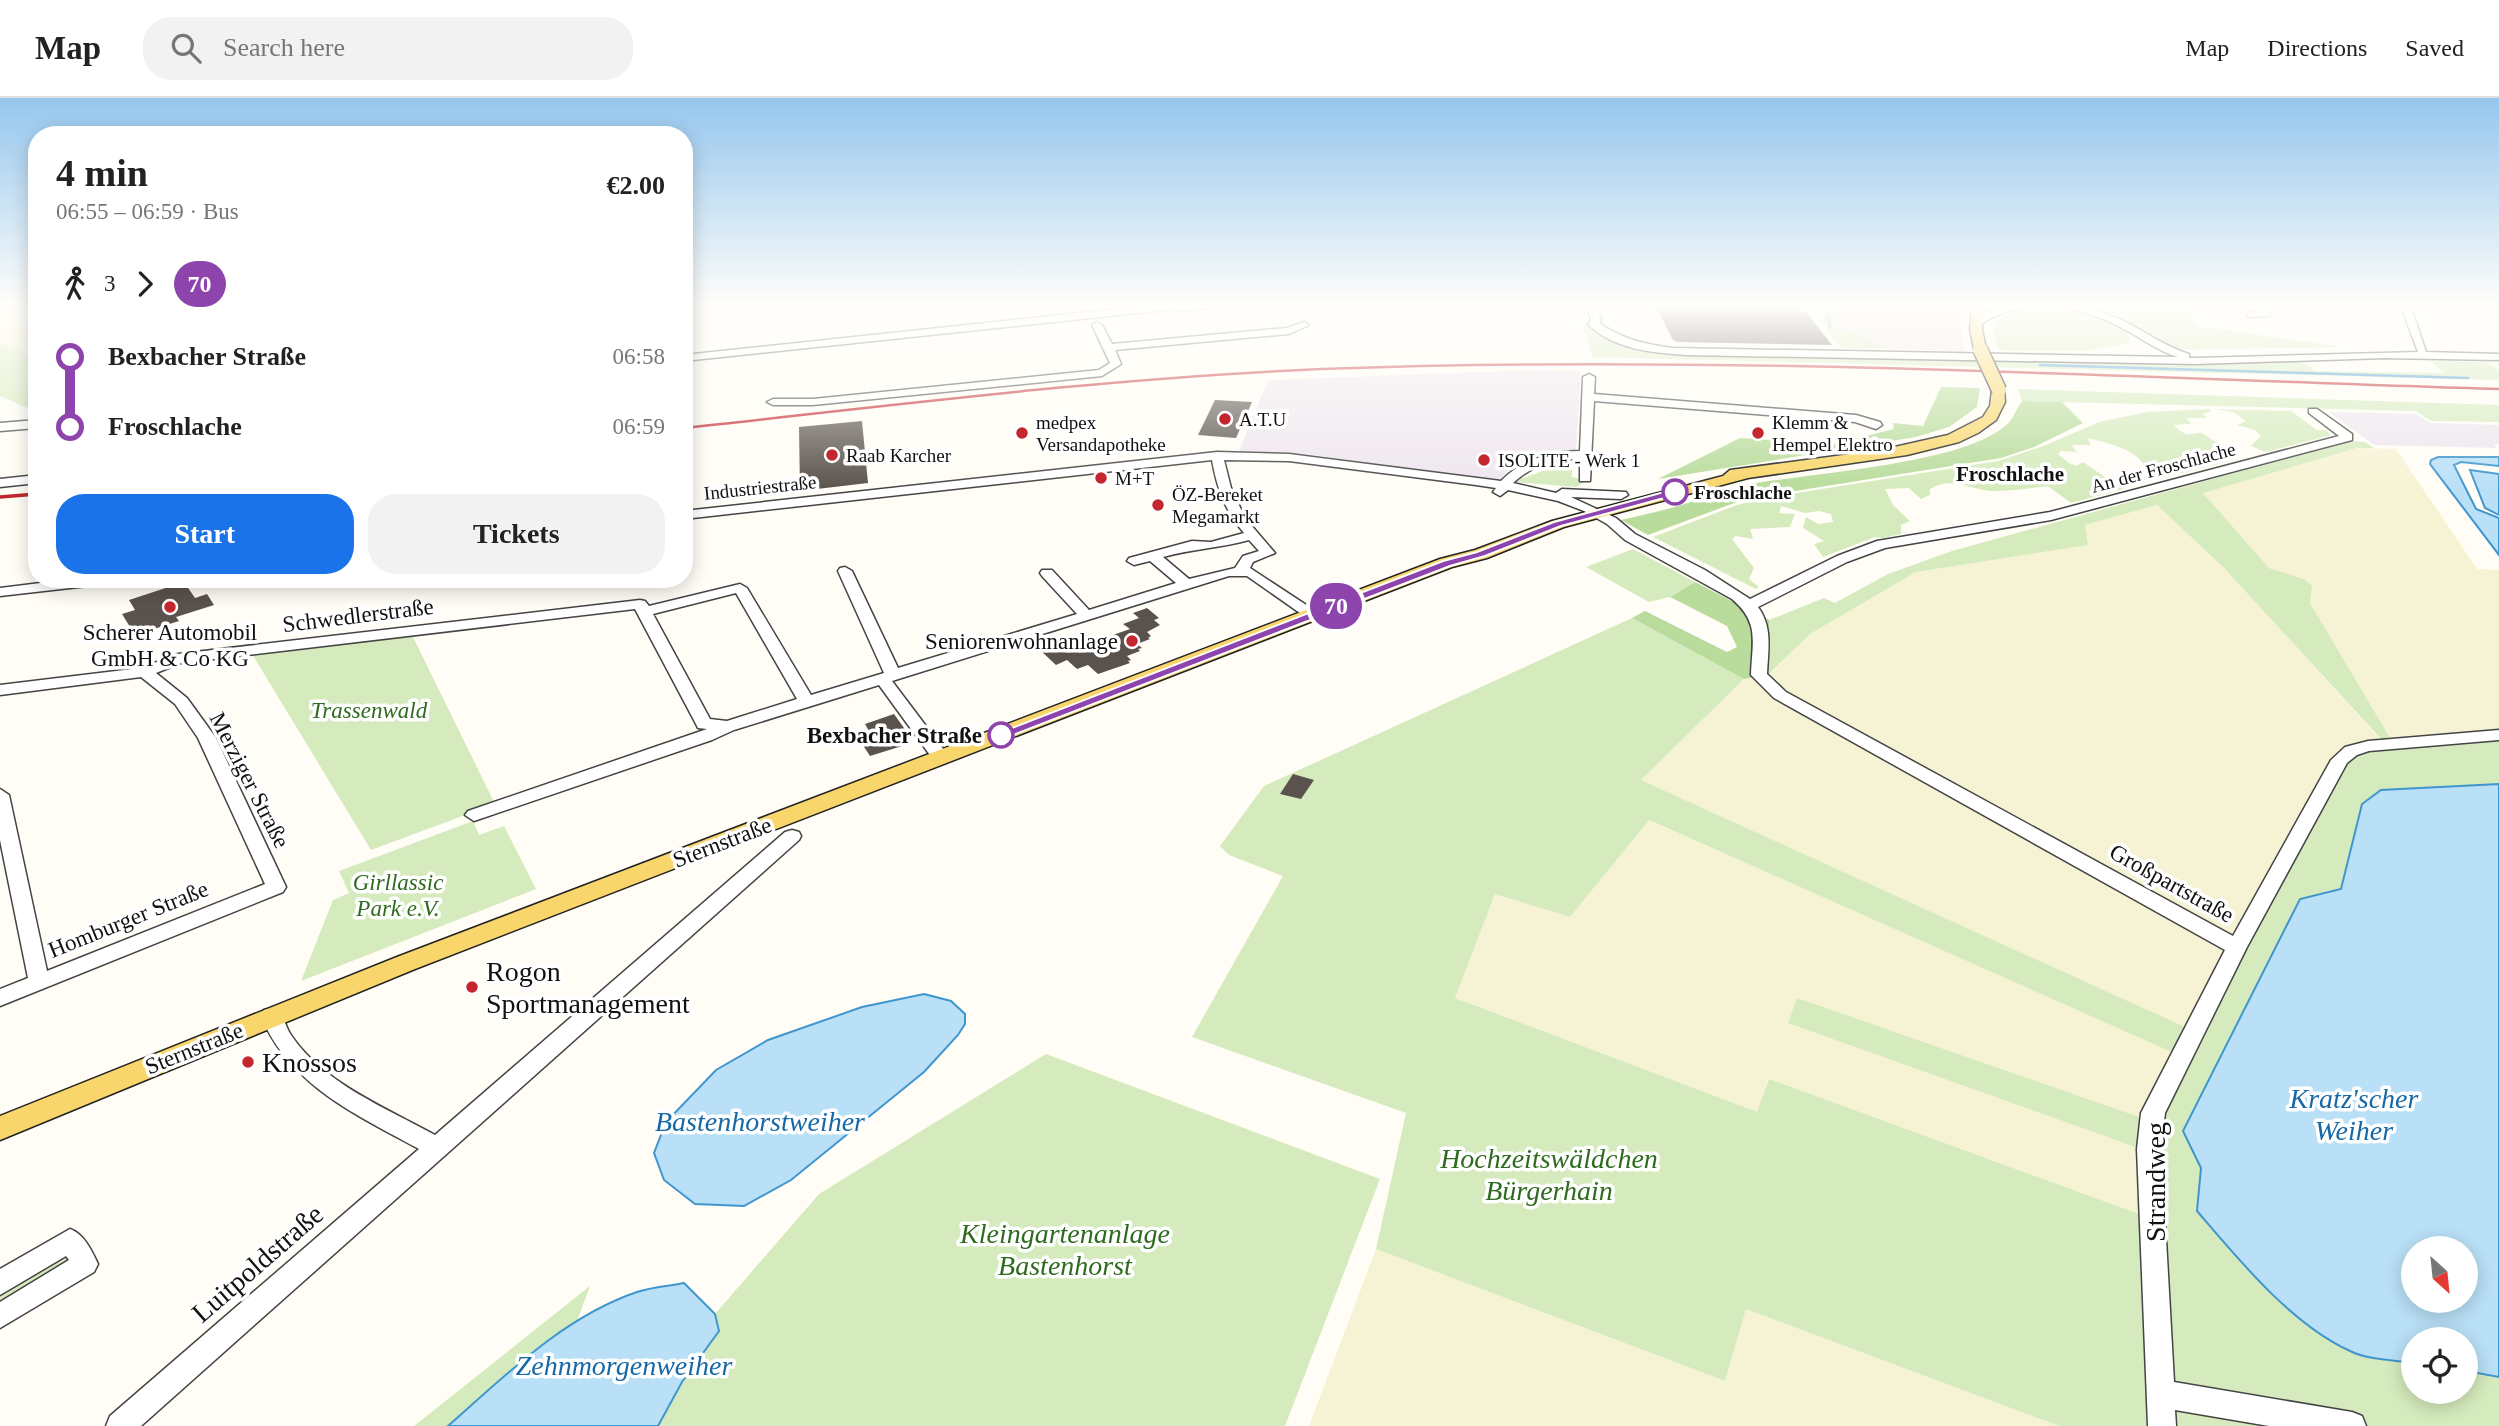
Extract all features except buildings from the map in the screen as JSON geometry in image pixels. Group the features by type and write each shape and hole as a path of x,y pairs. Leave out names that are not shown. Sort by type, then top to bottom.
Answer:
{"main road":[{"name":"Sternstraße","path":"1580,512 1742,474 1882,454 1957,436 1988,420 1995,412 1999,390 1988,366"},
{"name":"Sternstraße","path":"0,1128 272,1016 1447,563 1481,554 1621,495 1716,475 1742,474"}],"street":[{"path":"773,402 813,402 1093,375 1114,366"},
{"path":"1586,478 1589,377"},
{"path":"1588,397 1856,419 1876,425"},
{"name":"An der Froschlache","path":"1750,605 1842,559 1882,544 2051,516 2348,437 2314,411"},
{"path":"0,427 28,425"},
{"path":"1501,489 1513,473 1525,467 1554,458 1585,455"},
{"path":"1217,456 1224,488 1240,519 1268,554 1248,559 1241,570"},
{"name":"Industriestraße","path":"693,513 1217,456 1289,457 1424,475 1501,489 1580,512"},
{"path":"0,483 28,480"},
{"name":"Industriestraße","path":"1501,489 1531,491 1580,512"},
{"path":"1531,491 1621,495"},
{"path":"1580,512 1614,534 1630,537 1728,590 1750,605"},
{"path":"1134,561 1192,545 1211,546 1252,535"},
{"path":"1153,556 1187,584"},
{"path":"474,815 706,736 722,725 1241,570 1250,572 1312,615"},
{"path":"845,571 887,676 942,758"},
{"path":"1047,573 1086,615"},
{"path":"1769,579 1785,587"},
{"path":"0,592 35,588"},
{"path":"722,725 704,724 642,608 740,588 806,701"},
{"name":"Großpartstraße","path":"1750,605 1759,620 1759,675 1780,695 2237,947 2340,760 2351,751 2368,746 2499,735"},
{"name":"Schwedlerstraße","path":"0,690 144,671 178,659 642,608"},
{"name":"Merziger Straße","path":"144,671 181,701 207,738 275,887"},
{"path":"0,795 40,981"},
{"name":"Luitpoldstraße","path":"120,1426 792,836"},
{"name":"Homburger Straße","path":"0,998 275,887"},
{"name":"Strandweg","path":"2162,1426 2149,1149 2153,1113 2237,947"},
{"path":"272,1016 276,1031 284,1043 331,1087 436,1147"},
{"path":"0,1283 70,1240 85,1264 0,1316"},
{"path":"2162,1394 2353,1426"}],"shaded area":[{"name":"ISOLITE - Werk 1","path":"1533,370 1581,371 1576,451 1525,462 1506,472 1498,482 1314,455 1239,451 1268,380"},
{"path":"2329,412 2416,414 2430,423 2499,425 2499,444 2494,445 2497,448 2374,445"},
{"path":"2357,448 2396,449 2477,569 2499,570 2499,738 2161,1223 1768,1080 1757,1113 1455,998 1495,894 1570,917 1648,820 2174,1052 2186,1028 1641,780 1744,679 1770,674 1810,634 1916,572 2087,545 2085,525 2157,505 2224,568 2381,740 2389,739 2310,603 2304,579 2269,568 2202,492"},
{"path":"1376,1249 1725,1381 1746,1309 2059,1426 1309,1426"}],"green space":[{"path":"0,366 28,366 28,408 0,396"},
{"path":"1946,366 2308,366 2316,371 2445,373 2436,366 2492,366 2499,370 2499,380"},
{"path":"1941,387 1980,388 1977,407 1949,427 1916,437 1658,479 1740,438 1834,444 1894,429 1893,423 1923,426"},
{"path":"2018,389 2499,405 2499,422 2431,421 2416,411 2022,401"},
{"path":"2022,401 2062,402 2083,423 2034,447 2001,458 1745,499 1648,535 1621,520 1680,506 1732,487 1878,466 1951,451 1981,440 2004,427"},
{"path":"2215,409 2291,411 2317,430 2326,430 2331,435 2266,452 2251,446 2261,436 2255,430 2237,425 2246,421 2233,412"},
{"path":"2211,411 2203,414 2207,418 2186,418 2191,424 2173,425 2185,434 2202,433 2219,444 2215,444 2210,450 2225,462 2158,479 2146,474 2140,459 2132,454 2113,445 2087,438 2091,445 2071,445 2077,452 2061,451 2058,454 2076,466 2083,462 2105,477 2121,481 2127,488 2071,503 2048,486 1994,491 1946,483 1930,489 1930,495 1921,499 1909,488 1885,489 1893,505 1910,521 1901,525 1901,534 1875,537 1823,557 1814,544 1824,541 1803,528 1806,517 1818,524 1833,522 1831,514 1819,511 1805,513 1781,506 1779,513 1795,514 1790,527 1750,529 1753,539 1736,536 1732,539 1754,568 1749,579 1759,587 1756,589 1653,537 1737,505 1771,497 1998,461 2046,445 2099,422 2148,412"},
{"path":"2350,441 2365,442 2374,448 2357,448 2203,493 2269,568 2304,579 2312,586 2310,603 2390,738 2382,740 2224,568 2157,505 2085,525 2088,545 1916,572 1810,634 1769,674 1769,620 1824,598 1835,603 1888,574 1952,551"},
{"path":"1568,458 1580,461 1580,464 1572,463 1572,477 1588,480 1576,487 1515,482 1519,476 1524,478 1561,464 1557,460"},
{"path":"1633,549 1695,582 1670,597 1649,602 1586,567"},
{"path":"1695,582 1769,620 1769,674 1744,679 1632,618 1645,611 1727,652 1737,647 1727,626 1670,597"},
{"name":"Hochzeitswäldchen Bürgerhain","path":"1632,618 1744,679 1641,780 2187,1028 2174,1053 1649,820 1570,917 1495,894 1455,998 1757,1112 1769,1079 2161,1222 2159,1124 2242,953 2345,763 2356,754 2372,749 2499,738 2499,784 2381,790 2362,804 2341,889 2183,1131 2201,1168 2197,1211 2352,1353 2401,1361 2401,1404 2478,1404 2478,1373 2499,1377 2499,1426 2059,1426 1746,1309 1725,1381 1376,1249 1406,1113 1192,1037 1283,876 1229,855 1220,846 1264,786"},
{"name":"Trassenwald","path":"411,633 495,804 371,850 252,654"},
{"name":"Girllassic Park e.V.","path":"473,821 479,835 504,826 536,889 301,981 333,900 349,893 339,871"},
{"path":"1797,998 2145,1119 2141,1149 1788,1023"},
{"name":"Kleingartenanlage Bastenhorst","path":"1046,1054 1380,1179 1285,1426 658,1426 682,1382 719,1331 715,1314 819,1194"},
{"path":"70,1240 85,1264 0,1316 0,1283"},
{"path":"590,1286 577,1321 521,1361 448,1426 414,1426"}],"water":[{"path":"2438,457 2499,457 2499,466 2461,462 2454,465 2476,509 2499,518 2499,555 2430,464 2431,460"},
{"path":"2470,470 2499,474 2499,515 2485,508"},
{"name":"Kratz'scher Weiher","path":"2499,784 2499,1377 2478,1373 2478,1327 2401,1327 2401,1362 2365,1356 2328,1339 2307,1325 2267,1289 2197,1211 2201,1168 2183,1131 2300,899 2341,889 2362,804 2381,790"},
{"name":"Bastenhorstweiher","path":"924,994 951,1001 965,1014 965,1024 958,1035 924,1072 791,1180 744,1206 695,1204 664,1180 654,1153 666,1122 716,1070 768,1040 862,1007"},
{"name":"Zehnmorgenweiher","path":"684,1283 715,1314 719,1331 682,1382 658,1426 448,1426 513,1368 584,1316 637,1292"}],"waterway":[{"path":"2072,366 2468,378"}],"railway":[{"path":"693,427 1002,393 1161,379 1321,369 1432,366"},
{"path":"1760,366 2499,389"},
{"path":"0,497 28,495"}],"bus line":[{"name":"70","path":"1001,735 1447,563 1481,554 1558,524 1675,492"}],"place":[{"name":"A.T.U","path":"1225,419"},
{"name":"medpex Versandapotheke","path":"1022,433"},
{"name":"Klemm & Hempel Elektro","path":"1758,433"},
{"name":"Raab Karcher","path":"832,455"},
{"name":"ISOLITE - Werk 1","path":"1484,460"},
{"name":"M+T","path":"1101,478"},
{"name":"Froschlache","path":"1675,492"},
{"name":"ÖZ-Bereket Megamarkt","path":"1158,505"},
{"name":"Scherer Automobil GmbH & Co KG","path":"170,607"},
{"name":"Seniorenwohnanlage","path":"1132,641"},
{"name":"Bexbacher Straße","path":"1001,735"},
{"name":"Rogon Sportmanagement","path":"472,987"},
{"name":"Knossos","path":"248,1062"}],"district":[{"name":"Froschlache","path":"2010,474"}]}
